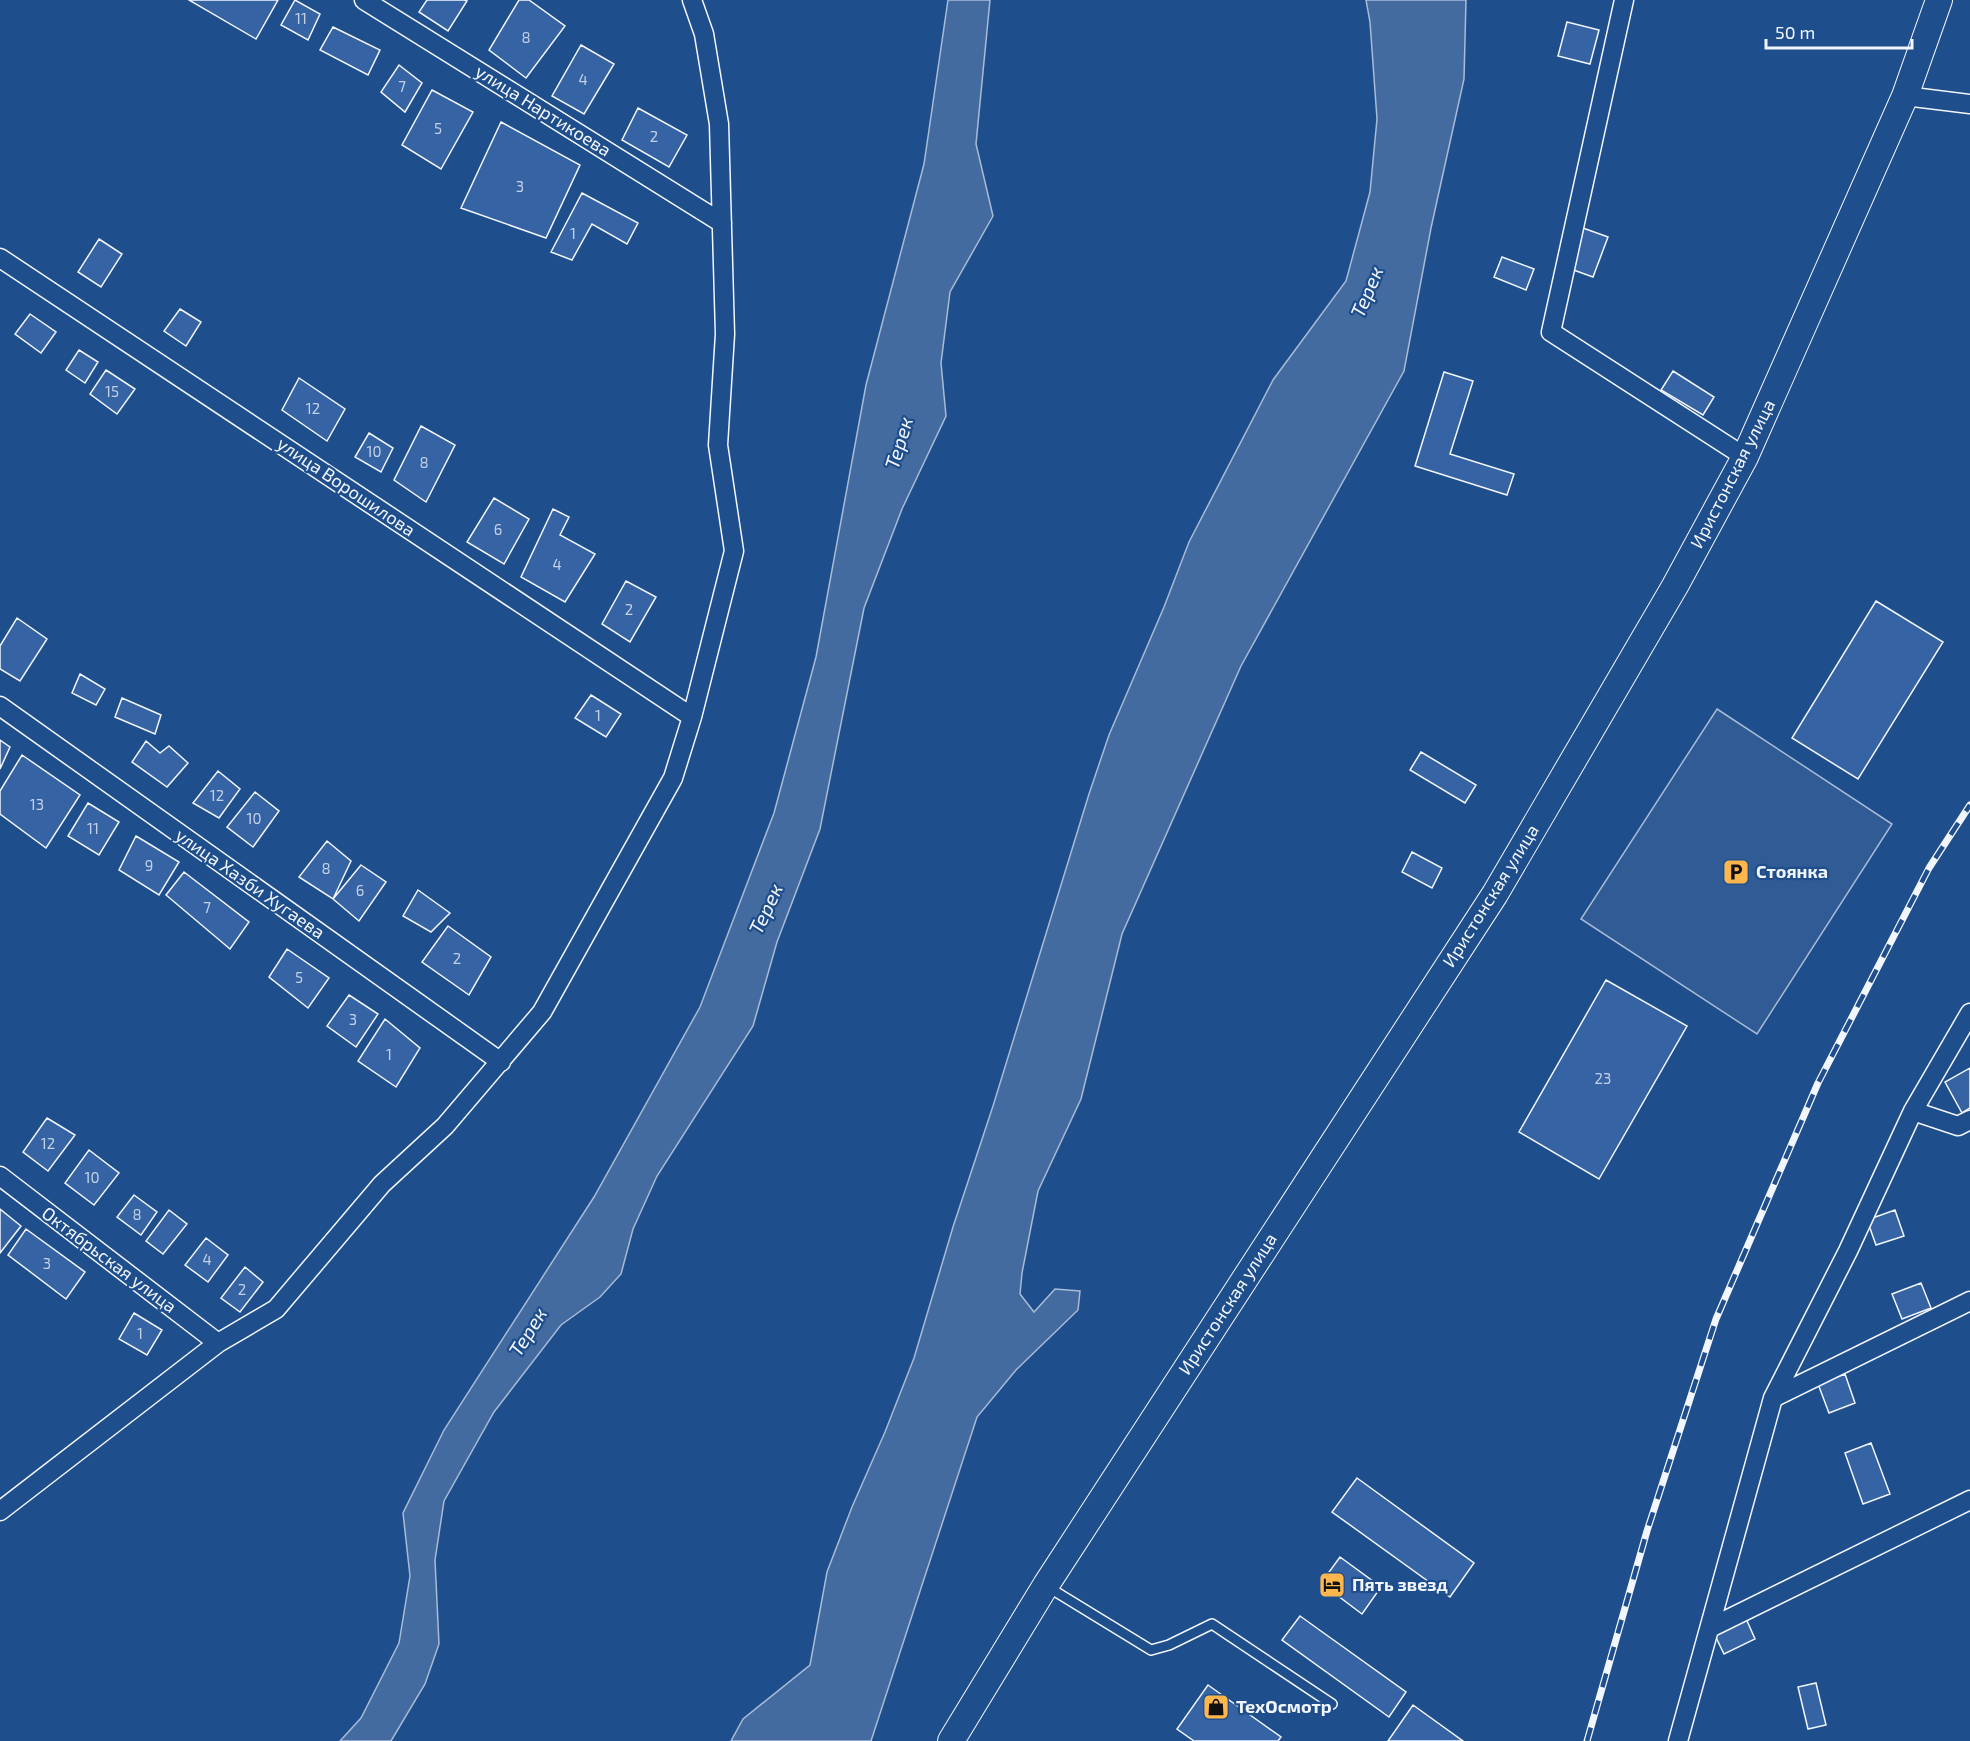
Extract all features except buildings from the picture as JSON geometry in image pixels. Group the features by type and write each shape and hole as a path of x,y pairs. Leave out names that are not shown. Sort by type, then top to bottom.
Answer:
{"main road":[{"name":"Иристонская улица","path":"954,1739 1046,1585 1495,894 1675,586 1745,457 1905,96 1939,0"}],"street":[{"name":"улица Нартикоева","path":"364,0 722,223"},
{"path":"0,1510 218,1343 276,1308 382,1184 446,1126 542,1012 674,778 692,717 734,550 718,445 725,334 719,124 704,34 692,0"},
{"path":"1624,0 1551,332 1745,457"},
{"path":"1905,96 1970,104"},
{"name":"улица Ворошилова","path":"0,258 692,717"},
{"name":"улица Хазби Хугаева","path":"0,706 501,1062"},
{"path":"1678,1741 1773,1398 1848,1251 1913,1111 1970,1013"},
{"path":"1913,1111 1958,1126 1970,1120"},
{"name":"Октябрьская улица","path":"0,1176 218,1343"},
{"path":"1773,1398 1970,1301"},
{"path":"1710,1628 1970,1500"}],"lane":[{"path":"1046,1585 1151,1650 1169,1645 1212,1624 1332,1704"}],"shaded area":[{"name":"Стоянка","path":"1717,709 1892,824 1757,1034 1581,919"}],"water":[{"name":"Терек","path":"948,0 990,0 976,144 993,216 950,292 941,363 946,416 902,509 864,608 820,829 777,942 753,1026 657,1176 633,1229 621,1274 600,1297 561,1325 494,1412 444,1501 435,1560 439,1644 425,1684 391,1741 340,1741 361,1718 399,1643 410,1576 403,1513 444,1430 594,1197 700,1007 774,813 816,657 866,385 924,164"},
{"name":"Терек","path":"1366,0 1466,0 1464,79 1431,228 1404,371 1241,666 1122,934 1081,1099 1038,1191 1022,1273 1020,1294 1034,1312 1055,1289 1080,1291 1078,1310 1016,1370 977,1417 871,1741 731,1741 743,1719 810,1665 827,1572 914,1358 1089,794 1109,735 1189,542 1273,380 1346,281 1370,192 1377,119 1370,22"}],"railway":[{"path":"1587,1741 1647,1531 1716,1319 1818,1083 1929,868 1970,805"}],"place":[{"name":"Стоянка","path":"1736,872"},
{"name":"Пять звезд","path":"1332,1585"},
{"name":"ТехОсмотр","path":"1216,1707"}]}
